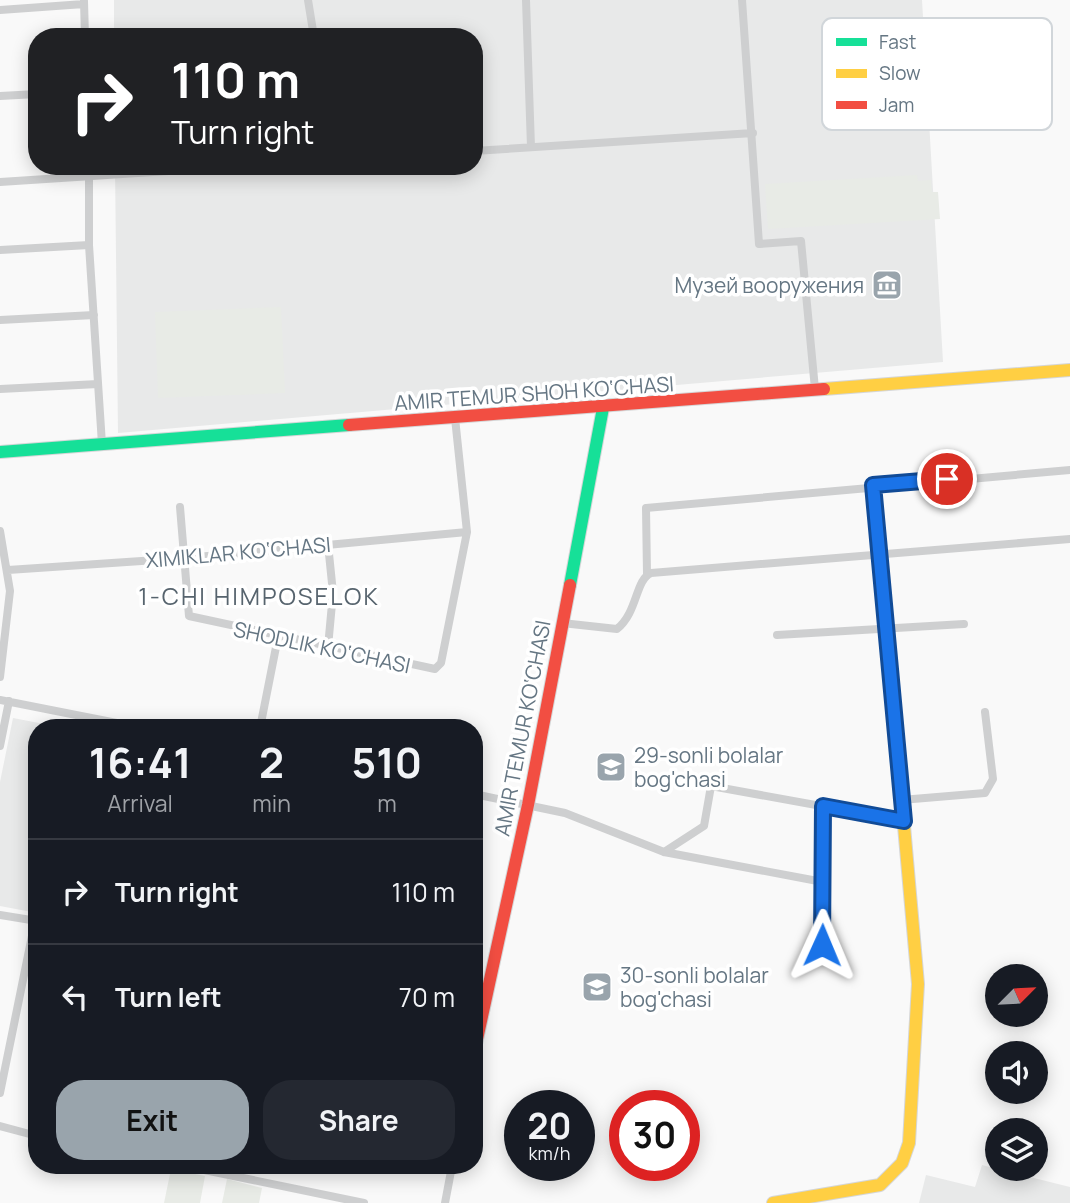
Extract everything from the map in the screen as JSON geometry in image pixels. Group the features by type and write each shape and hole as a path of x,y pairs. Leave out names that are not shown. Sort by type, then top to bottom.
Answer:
{"street":[{"path":"309,0 313,28"},
{"path":"526,0 531,147"},
{"path":"742,0 759,244 802,241 815,389"},
{"path":"0,10 84,2 85,28"},
{"path":"0,96 28,94"},
{"path":"483,150 753,132"},
{"path":"0,182 117,175"},
{"path":"89,177 89,245 102,444"},
{"path":"0,250 89,245"},
{"path":"0,320 94,315"},
{"name":"AMIR TEMUR SHOH KO‘CHASI","path":"0,452 603,408 1070,370"},
{"path":"0,390 99,384"},
{"name":"AMIR TEMUR KO‘CHASI","path":"483,994 528,805 603,408"},
{"name":"SHODLIK KO‘CHASI","path":"180,507 189,616 435,669 441,663 467,532 456,418"},
{"path":"647,575 646,508 873,485 1070,470"},
{"path":"773,1203 880,1185 902,1163 909,1143 915,1078 918,984 873,485"},
{"path":"0,531 10,591 0,677"},
{"name":"XIMIKLAR KO‘CHASI","path":"8,570 186,558 467,532"},
{"path":"562,623 617,629 633,611 641,581 647,575 1070,539"},
{"path":"328,544 333,593 328,647"},
{"path":"777,635 964,624"},
{"path":"262,719 278,637"},
{"path":"0,746 5,700 98,719"},
{"path":"901,800 985,793 993,779 985,712"},
{"path":"664,852 704,825 712,786 904,821"},
{"path":"483,796 565,813 664,852 823,882"},
{"path":"822,945 823,806"},
{"path":"0,915 28,920"},
{"path":"0,1093 28,959"},
{"path":"0,1126 28,1134"},
{"path":"224,1174 364,1203"},
{"path":"445,1203 450,1174"}],"shaded area":[{"path":"114,0 922,0 923,18 822,18 822,130 930,130 943,362 118,433 115,175 483,175 483,28 114,28"},
{"path":"917,175 918,181 931,180 932,192 938,192 940,219 768,229 765,184"},
{"path":"281,307 285,393 158,398 155,312"},
{"path":"13,718 28,721 28,911 0,906 0,782"},
{"path":"982,1165 985,1166 985,1181 1046,1181 1070,1187 1070,1203 919,1203 926,1175 975,1187"},
{"path":"170,1174 205,1176 200,1203 164,1203"},
{"path":"227,1179 262,1188 259,1203 222,1203"}],"traffic: fast":[{"path":"570,585 603,408"},
{"path":"0,452 349,425"}],"traffic: slow":[{"path":"824,389 1070,370"},
{"path":"773,1203 880,1185 902,1163 909,1143 918,984 894,713"}],"traffic: jam":[{"path":"349,425 824,389"},
{"path":"873,485 894,713"},
{"path":"483,1012 528,805 570,585"}],"place":[{"name":"Музей вооружения","path":"887,285"},
{"name":"29-sonli bolalar bog'chasi","path":"611,767"},
{"name":"30-sonli bolalar bog'chasi","path":"597,987"}],"district":[{"name":"1-CHI HIMPOSELOK","path":"259,595"}],"route":[{"path":"822,945 823,806 904,821 873,485 947,479"}]}
